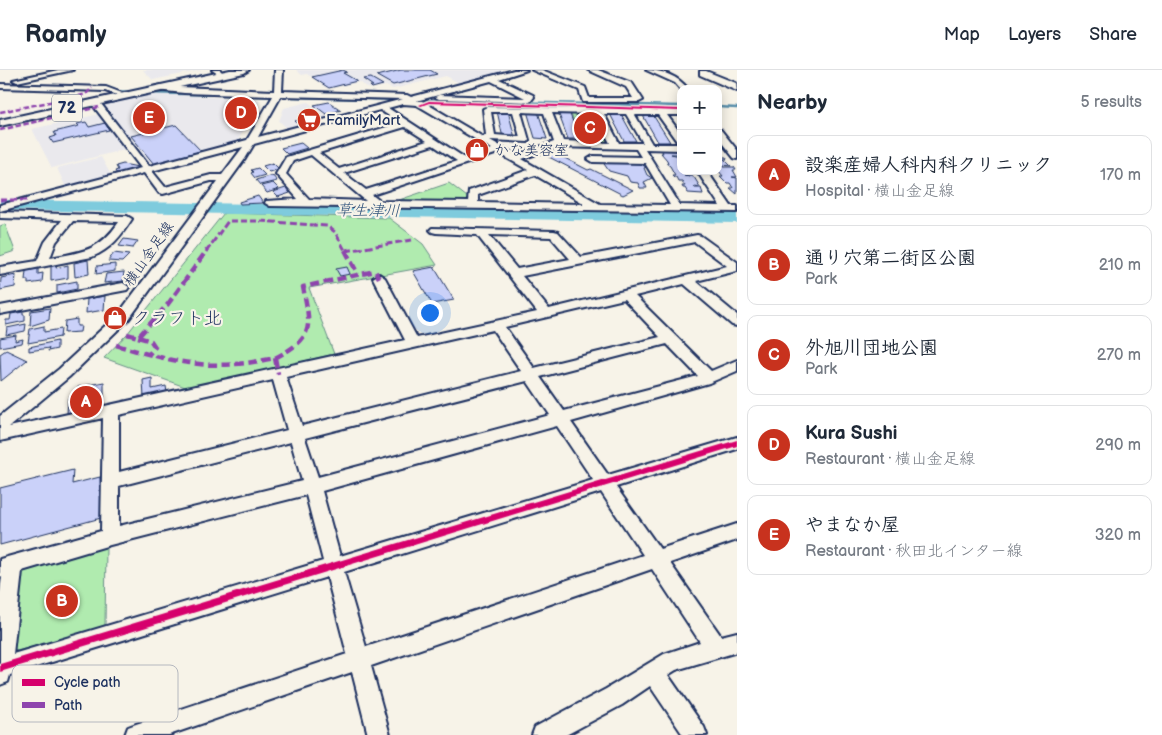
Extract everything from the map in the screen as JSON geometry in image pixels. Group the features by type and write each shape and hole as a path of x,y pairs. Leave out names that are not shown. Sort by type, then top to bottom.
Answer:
{"main road":[{"name":"72","path":"0,123 95,102 122,92 147,91 244,70"},
{"name":"72","path":"0,118 219,71"}],"street":[{"path":"0,85 69,70"},
{"name":"横山金足線","path":"0,425 64,373 124,316 155,276 191,223 242,157 277,95 279,70"},
{"path":"0,208 523,70"},
{"path":"536,70 582,90 586,100 639,100 629,86 592,70"},
{"path":"650,70 682,80 683,85"},
{"path":"695,76 712,70"},
{"path":"703,73 733,85 737,89"},
{"path":"431,94 437,97 527,100 530,97 492,78"},
{"path":"0,85 106,89 122,92"},
{"path":"159,88 277,95 399,96 413,98"},
{"path":"95,102 163,191 210,178 225,178"},
{"path":"400,102 419,103 485,139 498,150 599,208"},
{"path":"382,108 464,161"},
{"path":"485,139 491,137 487,109 677,113"},
{"path":"485,139 526,140 516,109"},
{"path":"547,110 559,144"},
{"path":"598,111 616,146"},
{"path":"629,112 650,147"},
{"path":"661,112 677,135"},
{"path":"306,202 281,174 289,159 406,124"},
{"path":"722,137 734,153"},
{"path":"338,172 433,142"},
{"path":"514,158 559,144 677,147"},
{"path":"639,146 677,208"},
{"path":"722,149 734,153"},
{"path":"365,194 498,150"},
{"path":"312,152 377,204"},
{"path":"593,159 647,160"},
{"path":"473,206 473,193 536,171"},
{"path":"705,175 732,209"},
{"path":"270,203 732,209"},
{"path":"0,215 127,219 107,246 88,255 0,271"},
{"path":"42,263 51,242 69,218"},
{"path":"436,230 554,234 578,261"},
{"path":"481,232 546,314"},
{"path":"513,274 697,238 736,267"},
{"path":"0,435 546,314 736,267"},
{"path":"379,278 413,343"},
{"path":"687,280 737,322"},
{"path":"0,310 123,287"},
{"path":"627,295 709,378"},
{"path":"496,324 656,560 727,645 671,661 543,735"},
{"path":"111,481 669,339"},
{"path":"0,674 6,566 110,537 312,486 709,378 737,365"},
{"path":"278,374 312,486 379,735"},
{"path":"110,537 111,410"},
{"path":"0,668 737,443"},
{"path":"178,721 737,532"},
{"path":"653,672 696,735"},
{"path":"136,735 174,722"}],"shaded area":[{"path":"143,70 202,70 153,80"},
{"path":"296,70 509,70 459,83 446,76 393,89 386,86 369,89 359,82 328,89 307,74 302,75"},
{"path":"148,93 260,100 236,144 150,167 106,109 104,102"},
{"path":"308,102 330,118 288,129 279,121 284,108"},
{"path":"100,114 126,149 52,168 32,129"},
{"path":"101,157 112,177 66,188 57,168"}],"green space":[{"path":"570,112 597,114 610,142 582,142"},
{"path":"449,183 467,197 466,203 399,200"},
{"path":"224,213 389,218 423,244 437,265 309,288 334,354 188,388 104,358 127,334"},
{"path":"5,224 15,251 0,256 0,226"},
{"path":"106,546 105,627 17,651 13,647 21,575 28,566"}],"building":[{"path":"343,70 347,72 343,73 357,81 329,88 312,77"},
{"path":"401,70 430,70 437,74 393,85 377,76"},
{"path":"371,78 383,85 372,88 370,86 373,86 363,79"},
{"path":"329,102 341,110 326,114 314,105"},
{"path":"235,105 255,105 246,121 226,120"},
{"path":"156,111 165,121 143,126 134,116"},
{"path":"497,111 508,111 515,138 503,138"},
{"path":"527,111 538,112 547,139 535,138"},
{"path":"558,112 569,112 580,139 568,139"},
{"path":"610,114 621,114 636,141 624,141"},
{"path":"642,114 653,115 670,142 658,142"},
{"name":"FamilyMart","path":"318,115 324,120 300,126 295,121"},
{"path":"86,122 89,127 105,123 109,130 53,143 50,138 56,136 54,132 79,126 77,124"},
{"path":"176,125 201,151 154,164 131,136"},
{"path":"301,143 307,148 287,154 281,148"},
{"path":"661,149 675,149 677,151 677,154 671,154 677,155 677,175 694,177 700,187 694,186 695,188 701,188 703,194 688,193 683,188 682,186 685,186 682,181 678,181 672,175 675,175 666,163 668,163 667,160 661,153 663,153"},
{"path":"553,152 633,190 623,195 545,155"},
{"path":"722,157 726,157 727,159 724,159 731,166 723,165 724,167 734,167 736,170 733,170 737,177 732,177 737,178 737,194 730,188 733,188 730,183 727,183 720,176 723,176"},
{"path":"602,161 639,163 646,167 644,168 647,175 652,178 644,182 647,188 640,188 638,183 630,182 627,176 609,171"},
{"path":"273,163 279,169 269,172 263,166"},
{"path":"123,164 138,167 139,169 117,174 115,171 118,170 116,166"},
{"path":"258,168 265,175 255,178 251,170"},
{"path":"272,175 277,181 260,185 256,180"},
{"path":"273,183 279,189 267,193 261,186"},
{"path":"286,188 290,193 278,197 273,192"},
{"path":"258,196 263,203 240,204 239,202"},
{"path":"124,239 138,241 133,248 119,246"},
{"path":"114,253 129,255 122,262 108,261"},
{"path":"88,260 89,274 75,277 74,263"},
{"path":"115,264 115,271 96,274 97,266"},
{"path":"57,265 56,268 68,265 68,278 51,281 51,266"},
{"path":"347,267 350,274 340,276 336,269"},
{"path":"434,267 454,300 432,304 413,271"},
{"path":"38,268 38,274 43,273 42,282 28,284 28,280 25,280 26,271"},
{"path":"124,272 123,281 104,283 106,274"},
{"path":"16,275 15,287 0,290 1,278"},
{"path":"77,281 77,289 57,293 57,285"},
{"path":"105,296 104,310 86,313 87,299"},
{"path":"50,308 49,320 30,326 31,311"},
{"path":"23,312 25,321 6,325 6,320 10,320 11,314"},
{"path":"77,319 77,326 81,326 80,332 64,333 65,321"},
{"path":"26,324 25,331 6,335 7,328"},
{"path":"44,326 44,332 61,329 60,337 28,343 30,329"},
{"path":"16,335 15,341 23,339 22,343 0,347 0,338"},
{"path":"57,341 57,349 48,351 49,348 29,351 29,347"},
{"path":"6,350 27,360 1,381 0,354"},
{"path":"152,378 152,389 166,386 167,393 144,398 143,380"},
{"path":"104,382 104,406 67,414 68,398 77,396 78,387"},
{"path":"73,470 72,484 100,477 101,518 0,545 0,488"}],"waterway":[{"path":"0,88 57,90"},
{"path":"112,91 135,92"},
{"path":"147,93 407,100"},
{"path":"415,100 677,106"},
{"path":"722,107 737,108"},
{"name":"草生津川","path":"0,205 737,217"}],"marked path":[{"path":"0,112 79,96 86,94 92,88"},
{"path":"0,130 99,107"},
{"path":"0,200 28,200"},
{"path":"127,334 138,337 168,304 228,221 259,221 327,226 335,232 358,274"},
{"path":"346,251 412,240"},
{"path":"275,358 289,351 305,338 309,322 303,287 375,271 379,278"},
{"path":"138,337 151,341 155,347 149,354"},
{"path":"116,345 165,360 195,365 235,365 275,358 278,374"}],"cycle path":[{"path":"421,105 429,102 677,110"},
{"path":"0,668 737,443"}],"place":[{"name":"Kura Sushi","path":"241,113"},
{"name":"やまなか屋","path":"149,118"},
{"name":"FamilyMart","path":"309,120"},
{"name":"外旭川団地公園","path":"590,128"},
{"name":"かな美容室","path":"477,150"},
{"name":"クラフト北","path":"115,318"},
{"name":"設楽産婦人科内科クリニック","path":"86,402"},
{"name":"通り穴第二街区公園","path":"62,601"}]}
